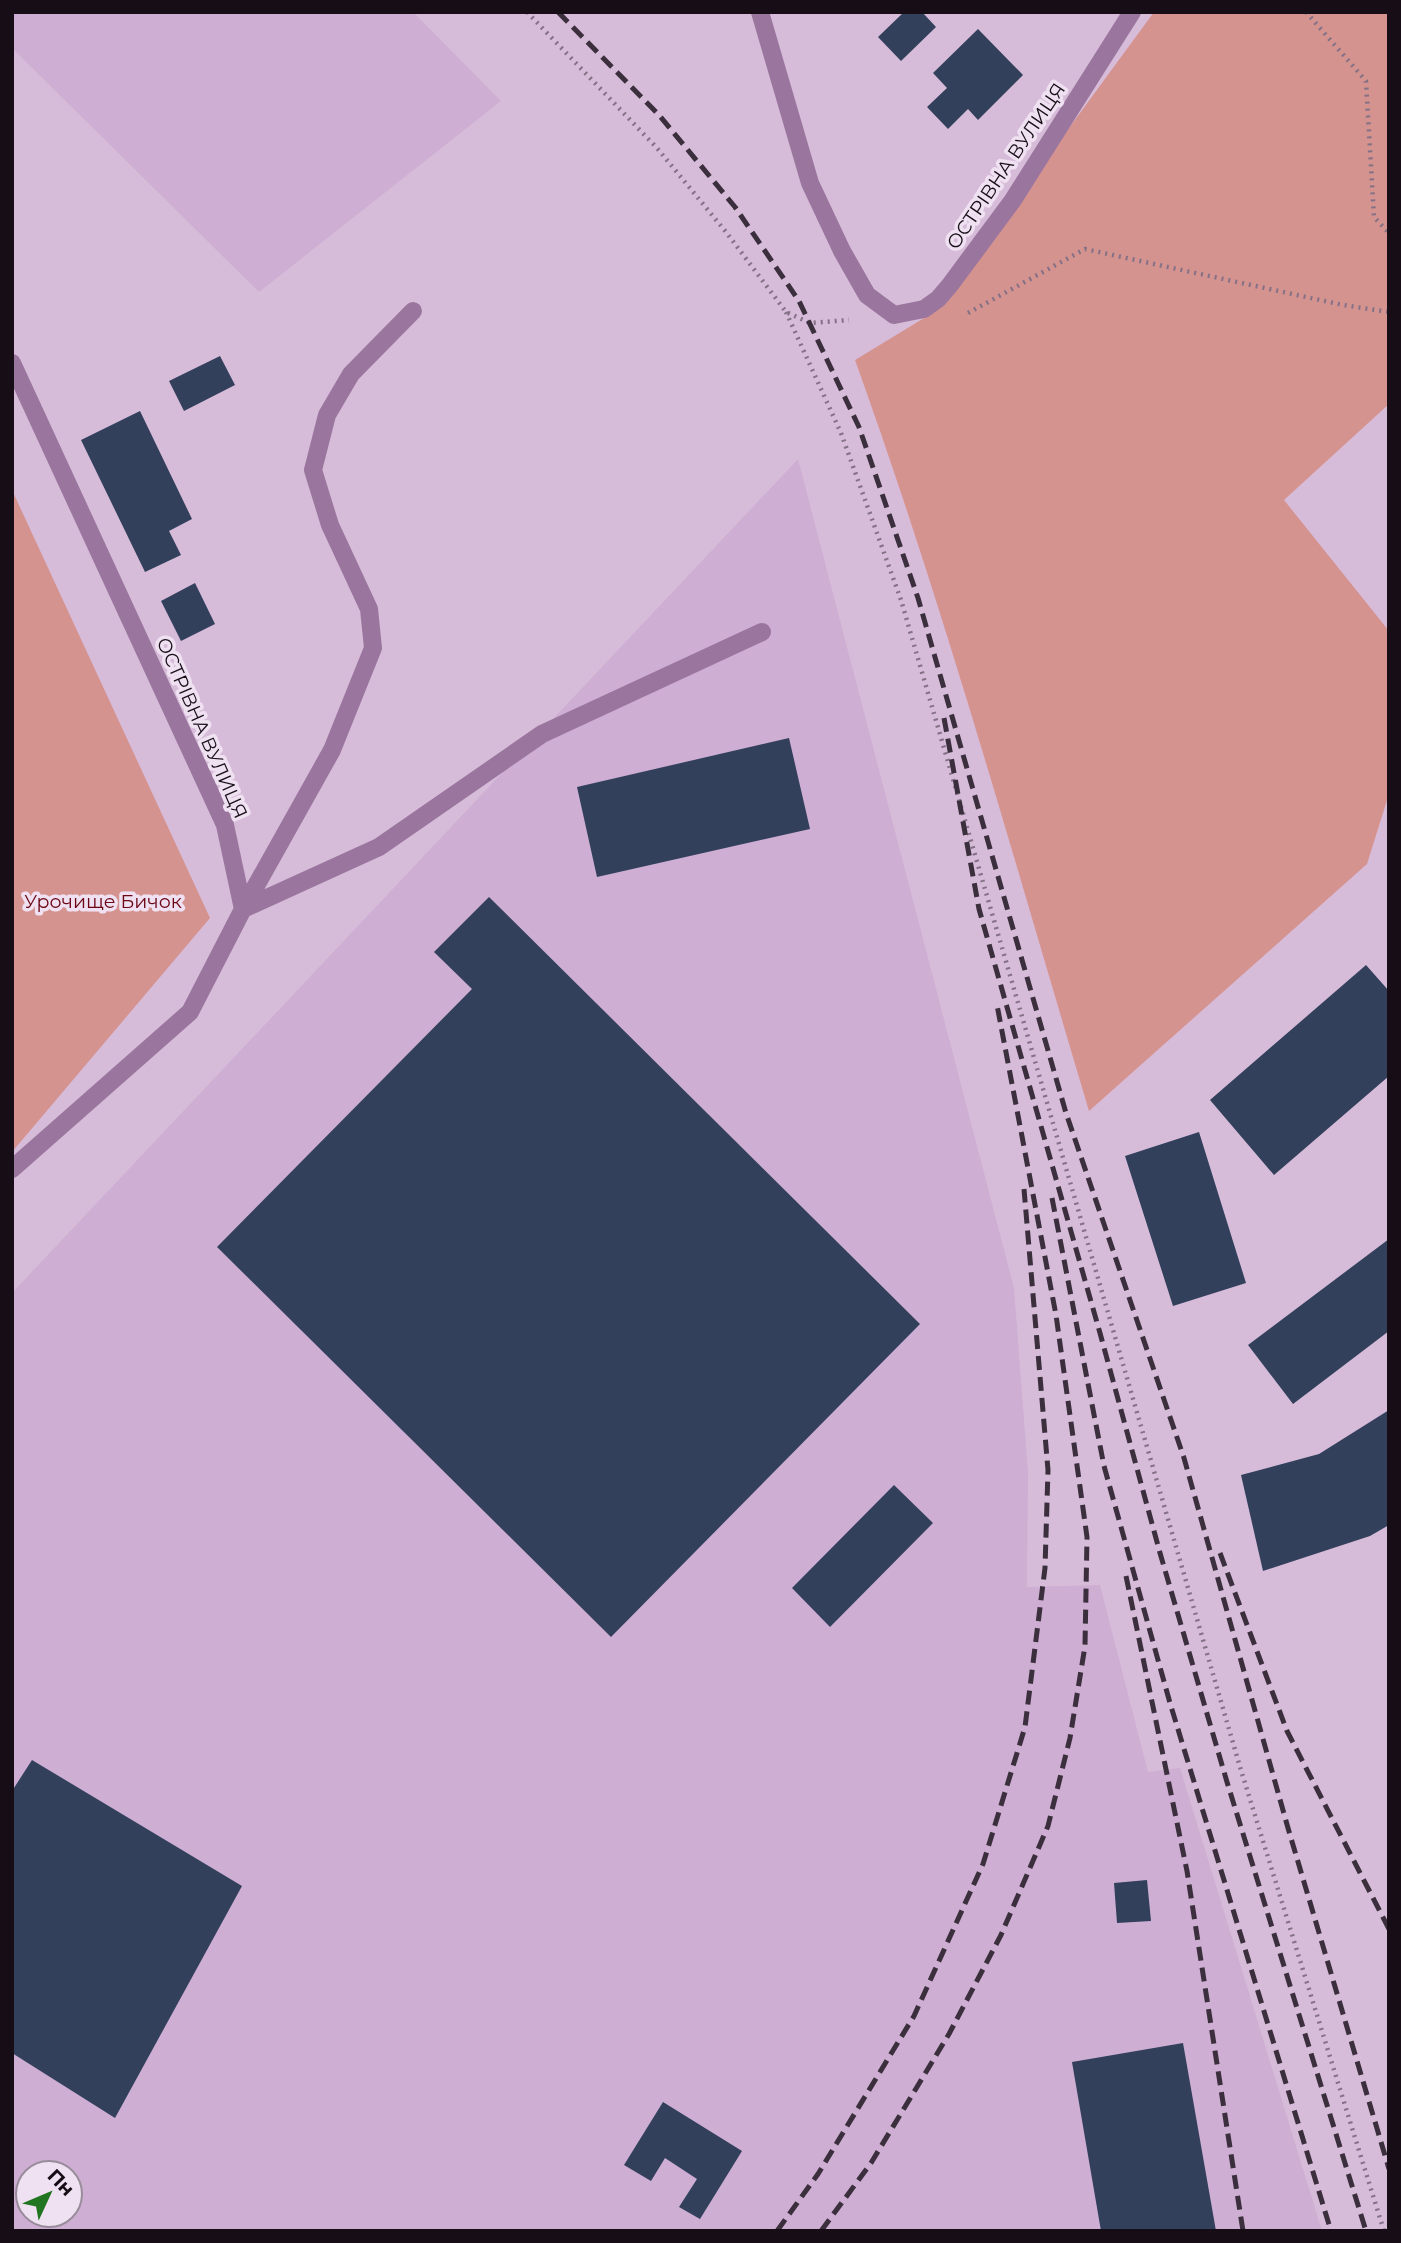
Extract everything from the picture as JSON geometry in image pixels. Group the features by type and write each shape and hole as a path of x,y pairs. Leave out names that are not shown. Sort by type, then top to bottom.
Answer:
{"street":[{"path":"760,12 810,183 842,251 867,295 894,315"},
{"name":"ОСТРІВНА ВУЛИЦЯ","path":"894,315 925,309 939,299 950,285 1013,200 1132,12"},
{"path":"12,1169 190,1012 243,909 332,750 373,648 369,609 330,525 313,470 327,415 351,373 413,312"},
{"name":"ОСТРІВНА ВУЛИЦЯ","path":"12,363 225,825 243,909"},
{"path":"243,909 379,847 542,734 762,632"}],"path":[{"path":"527,12 657,148 726,232 786,312 841,433 901,600 1240,1767 1384,2231"},
{"path":"1306,12 1366,81 1374,217 1389,233"},
{"path":"967,313 1085,249 1343,305 1389,312"},
{"path":"786,312 810,323 894,315"}],"shaded area":[{"path":"12,12 413,12 501,101 259,292 12,48"},
{"path":"798,459 1014,1288 1028,1473 1027,1587 1100,1585 1148,1772 1180,1768 1322,2231 12,2231 12,1293"}],"green space":[{"path":"1154,12 1389,12 1389,404 1284,500 1389,631 1389,794 1367,864 1089,1111 919,546 855,360 934,312"},
{"name":"Урочище Бичок","path":"12,490 210,918 12,1152"}],"building":[{"path":"904,12 922,12 936,27 901,61 878,37"},
{"path":"978,29 1023,75 978,120 968,109 948,129 927,107 947,88 933,73"},
{"path":"220,356 235,385 184,411 169,381"},
{"path":"140,411 192,519 169,531 181,555 145,572 81,440"},
{"path":"195,583 215,624 181,641 161,601"},
{"path":"789,738 810,829 597,877 577,787"},
{"path":"489,897 920,1324 611,1637 217,1247 472,989 434,952"},
{"path":"1366,965 1389,991 1389,1076 1274,1175 1210,1100"},
{"path":"1199,1132 1246,1283 1173,1306 1125,1156"},
{"path":"1389,1239 1389,1331 1293,1404 1248,1345"},
{"path":"1389,1410 1389,1525 1370,1536 1263,1571 1241,1475 1319,1454"},
{"path":"894,1485 933,1523 830,1627 792,1588"},
{"path":"32,1760 242,1886 115,2118 12,2053 12,1791"},
{"path":"1147,1880 1151,1921 1117,1923 1114,1883"},
{"path":"1183,2043 1216,2231 1101,2231 1072,2062"},
{"path":"663,2102 742,2151 700,2219 679,2207 697,2179 665,2158 651,2181 624,2165"}],"railway":[{"path":"558,12 659,115 735,207 799,301 859,427 918,598 1066,1113 1184,1458 1288,1828 1389,2169"},
{"path":"944,718 979,909 1227,1782 1366,2231"},
{"path":"821,2231 871,2163 949,2034 1001,1935 1048,1826 1070,1738 1085,1646 1087,1537 1056,1315 997,1005"},
{"path":"777,2231 818,2174 914,2016 983,1864 1025,1727 1045,1568 1048,1470 1024,1189"},
{"path":"1052,1198 1104,1466 1170,1703 1331,2231"},
{"path":"1220,1553 1287,1731 1389,1929"},
{"path":"1126,1576 1187,1871 1243,2231"}]}
